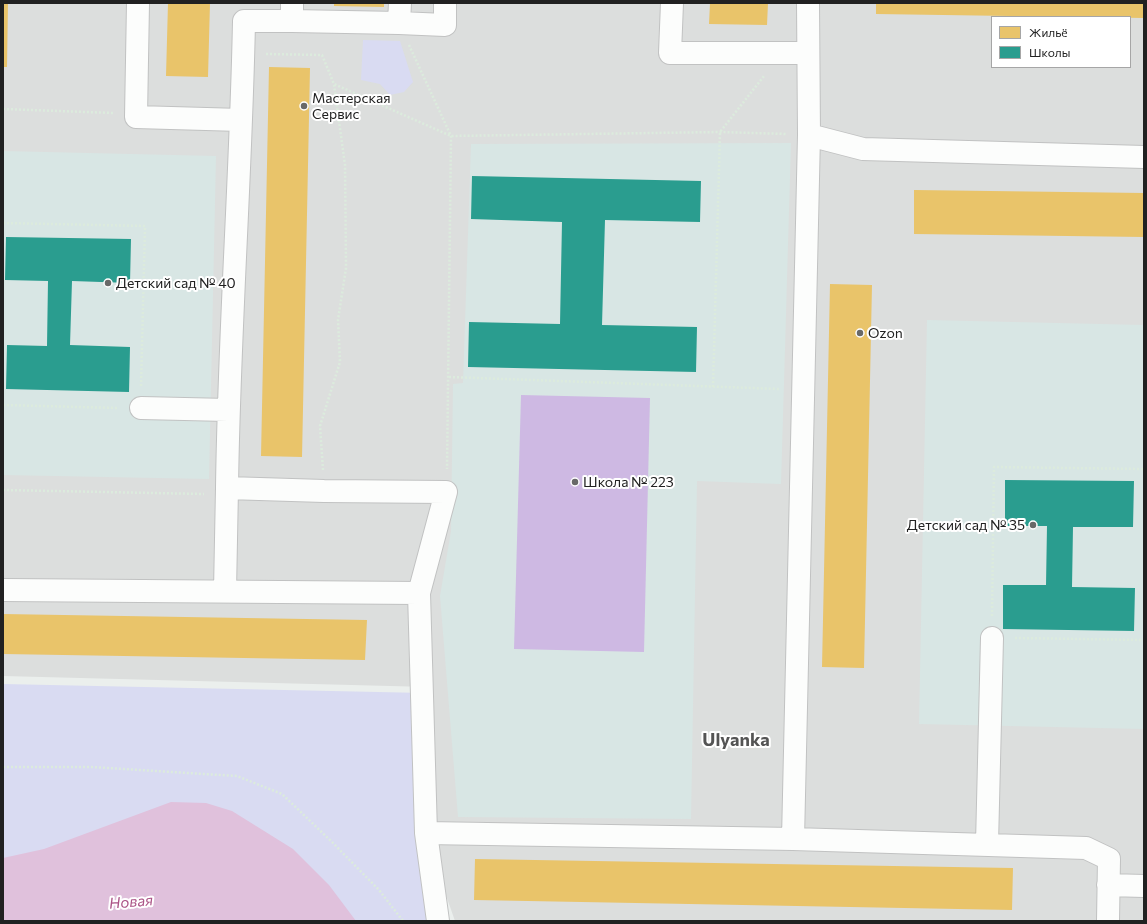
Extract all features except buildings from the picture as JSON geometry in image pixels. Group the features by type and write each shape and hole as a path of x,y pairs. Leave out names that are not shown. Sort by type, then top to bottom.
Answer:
{"lane":[{"path":"138,3 136,118 241,120"},
{"path":"225,591 228,410 241,120 244,12 399,13 444,25 446,3"},
{"path":"672,3 670,52 808,53"},
{"path":"794,839 809,135 808,3"},
{"path":"809,135 864,149 1144,157"},
{"path":"141,408 228,410"},
{"path":"227,488 324,491 446,492 419,593 426,833 438,921"},
{"path":"3,590 419,593"},
{"path":"988,844 992,638"},
{"path":"426,833 794,839 1086,848 1109,859 1108,921"},
{"path":"1108,885 1144,886"}],"path":[{"path":"399,13 451,136 449,377 446,492"},
{"path":"243,53 322,55 334,84 345,165 346,268 338,320 340,362 320,426 324,491"},
{"path":"712,387 720,132 782,53"},
{"path":"334,84 451,136 720,132 809,135"},
{"path":"3,109 110,113 136,118"},
{"path":"3,223 145,226 141,408 3,406"},
{"path":"449,377 804,390"},
{"path":"1144,469 994,467 992,638 1144,640"},
{"path":"3,490 214,495 227,488"},
{"path":"3,766 91,767 237,776 282,794 379,890 403,921"}],"shaded area":[{"path":"3,3 1144,3 1144,921 455,921 440,878 429,687 3,676"},
{"path":"363,40 400,41 413,82 404,92 390,95 380,84 361,80"},
{"name":"Школа № 223","path":"791,143 781,484 697,481 691,819 458,817 440,596 451,531 453,384 463,383 471,144"},
{"name":"Детский сад № 40","path":"3,151 216,156 209,479 3,475"},
{"name":"Детский сад № 35","path":"927,320 1144,325 1144,729 919,724"},
{"path":"521,395 650,398 644,652 514,649"},
{"path":"3,684 425,693 432,871 448,921 3,921"}],"water":[{"name":"Новая","path":"171,802 206,803 232,811 293,849 329,885 356,921 3,921 3,858 44,849"}],"place":[{"name":"Мастерская Сервис","path":"304,106"},
{"name":"Детский сад № 40","path":"108,283"},
{"name":"Ozon","path":"860,333"},
{"name":"Школа № 223","path":"575,482"},
{"name":"Детский сад № 35","path":"1033,525"}],"district":[{"name":"Ulyanka","path":"736,740"}]}
